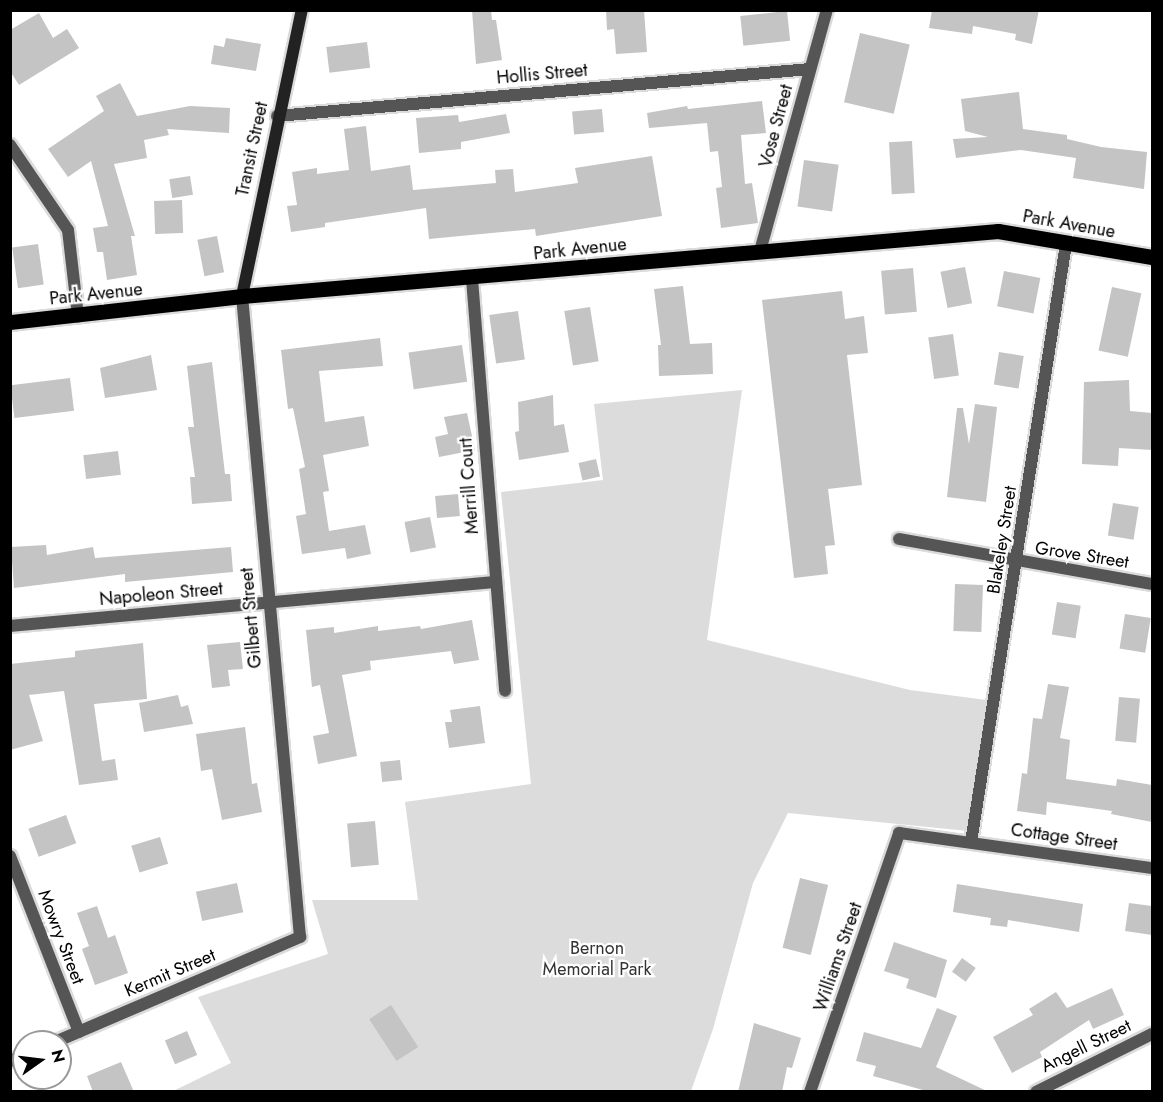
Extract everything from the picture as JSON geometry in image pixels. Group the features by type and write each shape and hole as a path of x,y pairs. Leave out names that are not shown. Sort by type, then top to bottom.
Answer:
{"main road":[{"name":"Park Avenue","path":"10,322 242,296 472,279 998,231 1152,257"}],"street":[{"name":"Transit Street","path":"242,296 277,116 302,10"},
{"name":"Vose Street","path":"760,251 827,10"},
{"name":"Hollis Street","path":"277,116 810,69"},
{"path":"10,145 68,230 78,316"},
{"name":"Blakeley Street","path":"971,842 1018,563 1066,244"},
{"name":"Merrill Court","path":"472,279 504,691"},
{"name":"Gilbert Street","path":"242,296 267,603 300,937"},
{"name":"Grove Street","path":"899,539 1018,563 1152,584"},
{"name":"Napoleon Street","path":"10,626 494,582"},
{"name":"Cottage Street","path":"899,833 1152,868"},
{"name":"Williams Street","path":"810,1092 899,833"},
{"name":"Mowry Street","path":"10,856 79,1032"},
{"name":"Kermit Street","path":"72,1035 300,937"},
{"name":"Angell Street","path":"1036,1092 1152,1034"}],"green space":[{"name":"Bernon Memorial Park","path":"742,390 707,640 910,690 994,701 968,831 788,813 753,883 713,1029 691,1091 171,1092 231,1063 198,997 328,954 312,900 418,900 405,802 531,784 501,492 603,480 594,404"}],"building":[{"path":"472,10 491,10 492,20 496,20 502,60 476,64"},
{"path":"606,10 644,10 647,52 616,54 614,29 607,30"},
{"path":"932,10 1039,10 1032,44 1015,40 1016,34 973,26 972,34 929,28"},
{"path":"787,11 790,41 743,46 740,16"},
{"path":"39,13 53,38 67,29 79,48 19,85 10,71 10,30"},
{"path":"860,33 910,44 894,114 844,102"},
{"path":"226,38 261,44 256,71 211,64 214,45 224,47"},
{"path":"367,42 370,68 329,73 326,47"},
{"path":"120,83 137,116 190,106 230,108 229,133 167,129 169,135 144,140 147,158 114,164 135,236 131,236 137,275 107,280 103,252 97,252 93,228 108,226 91,161 68,177 48,149 104,111 96,96"},
{"path":"1019,92 1023,129 1067,135 1067,139 1101,147 1147,152 1144,189 1073,178 1076,158 1021,150 956,158 953,139 988,137 965,131 961,99"},
{"path":"762,101 766,133 741,135 745,184 752,183 758,223 721,228 716,188 722,187 718,151 710,152 707,123 649,128 647,113 687,106 688,109"},
{"path":"602,109 604,132 574,135 572,112"},
{"path":"506,114 510,133 461,142 461,149 419,153 416,118 458,115 459,122"},
{"path":"366,126 371,171 410,165 413,190 496,183 495,170 513,169 515,192 578,183 575,168 652,156 662,216 536,236 535,229 429,239 426,208 325,223 325,227 291,232 287,206 297,205 292,172 317,168 317,174 349,170 344,129"},
{"path":"912,141 915,193 892,194 889,142"},
{"path":"804,160 839,165 832,211 797,207"},
{"path":"190,176 193,195 172,198 169,179"},
{"path":"182,200 183,233 155,234 154,201"},
{"path":"217,236 224,272 204,276 197,240"},
{"path":"38,244 44,285 18,288 12,248"},
{"path":"965,267 972,303 948,308 940,272"},
{"path":"913,268 917,312 885,315 881,271"},
{"path":"1004,271 1040,278 1033,313 997,306"},
{"path":"683,286 690,344 712,343 713,374 659,376 658,345 661,345 654,289"},
{"path":"1112,287 1141,293 1128,357 1098,351"},
{"path":"842,291 845,319 864,316 868,353 847,355 862,485 828,489 835,545 825,546 828,574 794,578 762,300"},
{"path":"590,307 599,361 573,365 564,311"},
{"path":"518,311 525,360 496,364 489,315"},
{"path":"953,334 959,376 934,379 928,337"},
{"path":"380,338 383,366 319,371 325,422 364,416 369,446 323,455 329,491 323,492 329,531 365,525 371,554 347,559 345,548 302,554 296,516 306,514 299,469 305,467 293,408 288,409 281,350"},
{"path":"462,345 467,382 414,389 409,353"},
{"path":"999,352 1024,356 1019,389 994,385"},
{"path":"151,355 157,390 105,398 100,368"},
{"path":"212,362 225,474 230,474 232,501 192,504 190,477 195,477 188,427 194,427 187,366"},
{"path":"70,378 74,411 14,418 10,385"},
{"path":"1129,380 1130,411 1152,413 1152,450 1119,448 1118,466 1082,464 1084,382"},
{"path":"553,395 554,426 564,424 569,452 519,460 515,432 519,431 518,402"},
{"path":"975,404 997,407 986,502 947,497 957,408 963,408 969,444"},
{"path":"467,413 475,450 439,457 435,437 448,434 444,417"},
{"path":"118,451 121,475 86,479 83,455"},
{"path":"596,459 600,477 583,481 578,463"},
{"path":"458,494 460,516 437,518 435,496"},
{"path":"1113,503 1139,507 1134,540 1108,536"},
{"path":"430,517 436,547 410,552 404,522"},
{"path":"46,545 47,555 93,547 95,558 231,547 233,572 125,582 125,574 14,588 11,547"},
{"path":"955,584 983,585 981,632 953,631"},
{"path":"1057,602 1081,606 1076,638 1052,635"},
{"path":"1125,614 1151,618 1145,653 1120,649"},
{"path":"472,620 479,660 454,664 451,651 370,661 371,670 342,675 357,756 318,764 313,736 329,733 320,685 312,687 306,630 334,627 334,633 378,626 378,631 420,626 421,629"},
{"path":"240,642 243,669 228,670 230,686 212,688 207,645"},
{"path":"143,643 147,699 94,704 102,761 115,759 118,780 79,785 64,691 29,695 43,741 10,750 10,664 75,657 75,651"},
{"path":"1048,684 1069,687 1060,738 1070,740 1066,779 1116,786 1117,779 1152,785 1152,822 1111,814 1112,811 1047,802 1046,815 1017,811 1022,773 1027,774 1033,718 1042,719"},
{"path":"178,695 181,707 188,705 193,724 144,732 139,703"},
{"path":"1119,697 1140,699 1136,743 1115,741"},
{"path":"480,706 485,743 449,748 445,722 452,722 450,710"},
{"path":"245,727 252,784 257,783 262,812 222,820 212,769 201,771 196,734"},
{"path":"400,760 402,780 382,782 380,762"},
{"path":"66,815 76,843 39,857 28,829"},
{"path":"375,821 379,865 351,867 347,823"},
{"path":"160,837 168,864 139,873 131,846"},
{"path":"800,878 828,885 811,955 783,948"},
{"path":"237,883 243,912 202,921 196,892"},
{"path":"957,884 1083,904 1079,932 1008,920 1007,927 990,925 991,918 953,912"},
{"path":"1129,903 1152,906 1152,935 1125,931"},
{"path":"97,906 108,938 115,935 128,973 95,985 82,949 89,946 77,913"},
{"path":"894,942 947,960 936,998 906,988 909,979 884,971"},
{"path":"962,958 976,968 966,982 952,972"},
{"path":"1112,988 1124,1015 1093,1029 1089,1020 1040,1052 1042,1057 1012,1073 993,1037 1033,1015 1029,1009 1056,992 1067,1008"},
{"path":"391,1005 418,1047 396,1061 369,1019"},
{"path":"937,1008 957,1016 936,1067 989,1092 930,1092 873,1076 876,1066 856,1061 864,1032 921,1048"},
{"path":"754,1023 801,1038 792,1068 787,1067 782,1092 738,1092"},
{"path":"187,1031 197,1055 175,1064 165,1040"},
{"path":"121,1062 134,1092 93,1092 87,1076"}]}
